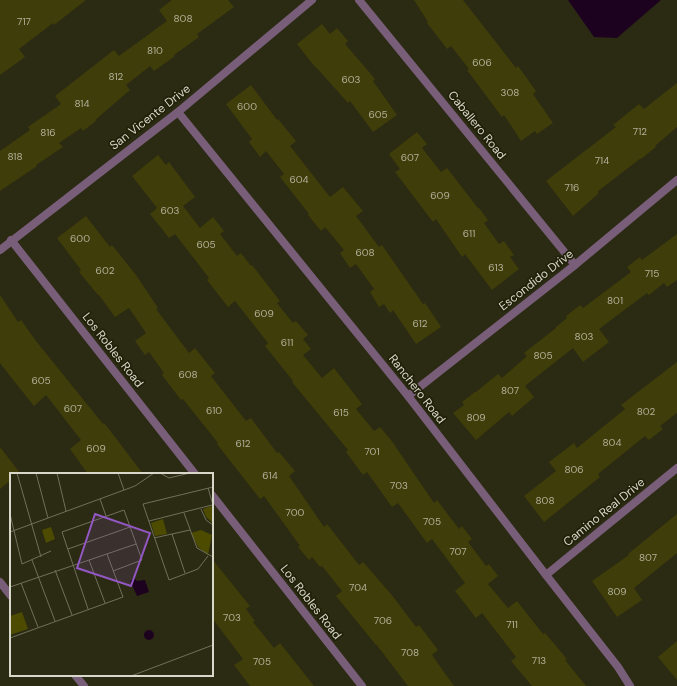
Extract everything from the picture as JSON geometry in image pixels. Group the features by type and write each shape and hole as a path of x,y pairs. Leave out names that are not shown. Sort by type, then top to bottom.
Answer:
{"street":[{"name":"San Vicente Drive","path":"0,250 178,112 312,0"},
{"name":"Caballero Road","path":"359,0 575,265"},
{"name":"Ranchero Road","path":"178,112 408,396 618,667 630,686"},
{"name":"Escondido Drive","path":"408,396 575,265 677,180"},
{"name":"Los Robles Road","path":"11,240 194,473"},
{"name":"Camino Real Drive","path":"546,575 677,468"},
{"name":"Los Robles Road","path":"213,496 362,686"},
{"path":"0,582 10,595"},
{"path":"76,676 84,686"}],"shaded area":[{"path":"568,0 661,0 617,38 594,37"}],"building":[{"path":"0,0 86,0 54,25 53,23 19,49 25,57 0,75"},
{"path":"172,0 228,0 234,7 197,34 199,37 154,71 150,66 126,85 130,90 95,120 96,121 83,131 81,128 59,143 63,147 0,191 0,151 30,130 28,127 61,104 55,96 114,50 119,56 167,21 159,10"},
{"path":"414,0 463,0 516,68 518,66 536,91 533,94 553,123 537,134 535,131 521,141 504,115 502,117 467,70 469,69 451,46 447,49 427,23 428,22"},
{"path":"322,24 330,34 337,28 348,41 345,44 375,79 373,81 397,115 373,132 350,101 348,103 315,67 297,44"},
{"path":"677,83 677,127 655,146 656,147 597,192 599,193 573,216 546,181 616,127 613,125 639,104 644,109"},
{"path":"251,85 277,120 278,119 296,141 290,146 330,197 343,187 363,211 356,216 379,247 382,245 441,327 416,344 393,310 390,313 384,304 379,307 370,292 374,289 356,264 350,268 340,253 344,250 325,227 321,231 308,215 309,214 280,177 284,174 266,151 260,157 249,142 252,139 226,104"},
{"path":"417,132 427,144 422,148 441,172 447,168 488,220 484,223 499,244 504,241 514,255 510,257 519,269 492,290 465,254 462,257 436,219 433,222 395,172 400,169 389,154"},
{"path":"158,155 166,165 169,162 195,197 183,206 200,228 213,217 224,231 220,234 237,256 241,253 251,266 252,265 280,301 277,303 293,323 296,321 308,335 303,339 311,349 303,355 322,378 334,368 362,404 356,409 374,431 380,427 391,440 434,503 437,500 459,529 462,526 472,539 468,542 486,566 489,564 498,576 488,584 508,608 517,601 543,634 545,633 567,659 565,660 586,686 532,686 511,661 516,657 482,613 476,618 455,591 465,583 432,539 427,543 398,503 392,507 367,472 363,475 346,452 348,450 292,382 293,381 265,346 268,343 235,301 228,307 207,280 209,278 175,234 169,238 150,214 157,208 132,176"},
{"path":"86,216 110,247 112,245 136,275 158,308 156,309 189,353 195,348 215,373 211,376 246,421 251,418 277,453 279,452 295,471 289,476 324,527 327,524 359,565 363,562 391,594 416,627 419,625 438,650 432,655 454,686 408,686 376,644 336,596 342,591 322,566 320,567 312,557 309,560 298,547 300,546 264,496 260,499 217,444 218,443 183,399 181,400 162,375 164,373 149,352 145,355 135,341 146,333 129,308 115,317 99,295 79,272 81,270 57,238"},
{"path":"677,234 677,280 667,287 664,283 649,295 647,293 599,329 609,342 583,362 573,348 525,386 534,397 512,416 509,412 476,440 453,413 464,405 462,402 498,374 502,378 527,356 524,353 556,328 567,318 566,316 580,305 583,308 631,272 627,267 640,257 642,260"},
{"path":"0,295 18,322 21,320 36,341 103,424 104,423 142,473 87,473 70,449 81,440 46,395 34,406 0,363"},
{"path":"677,362 677,413 660,426 663,429 649,440 645,436 598,474 600,477 544,522 524,496 556,471 549,462 574,443 577,448 625,409 621,405"},
{"path":"0,447 20,473 10,473 10,481 0,489"},
{"path":"677,514 677,553 634,588 642,600 617,617 592,581 629,555 628,554"},
{"path":"213,560 250,606 246,609 255,621 253,622 274,648 280,643 314,686 250,686 234,665 243,659 213,619"},
{"path":"677,641 677,680 658,657"}]}
